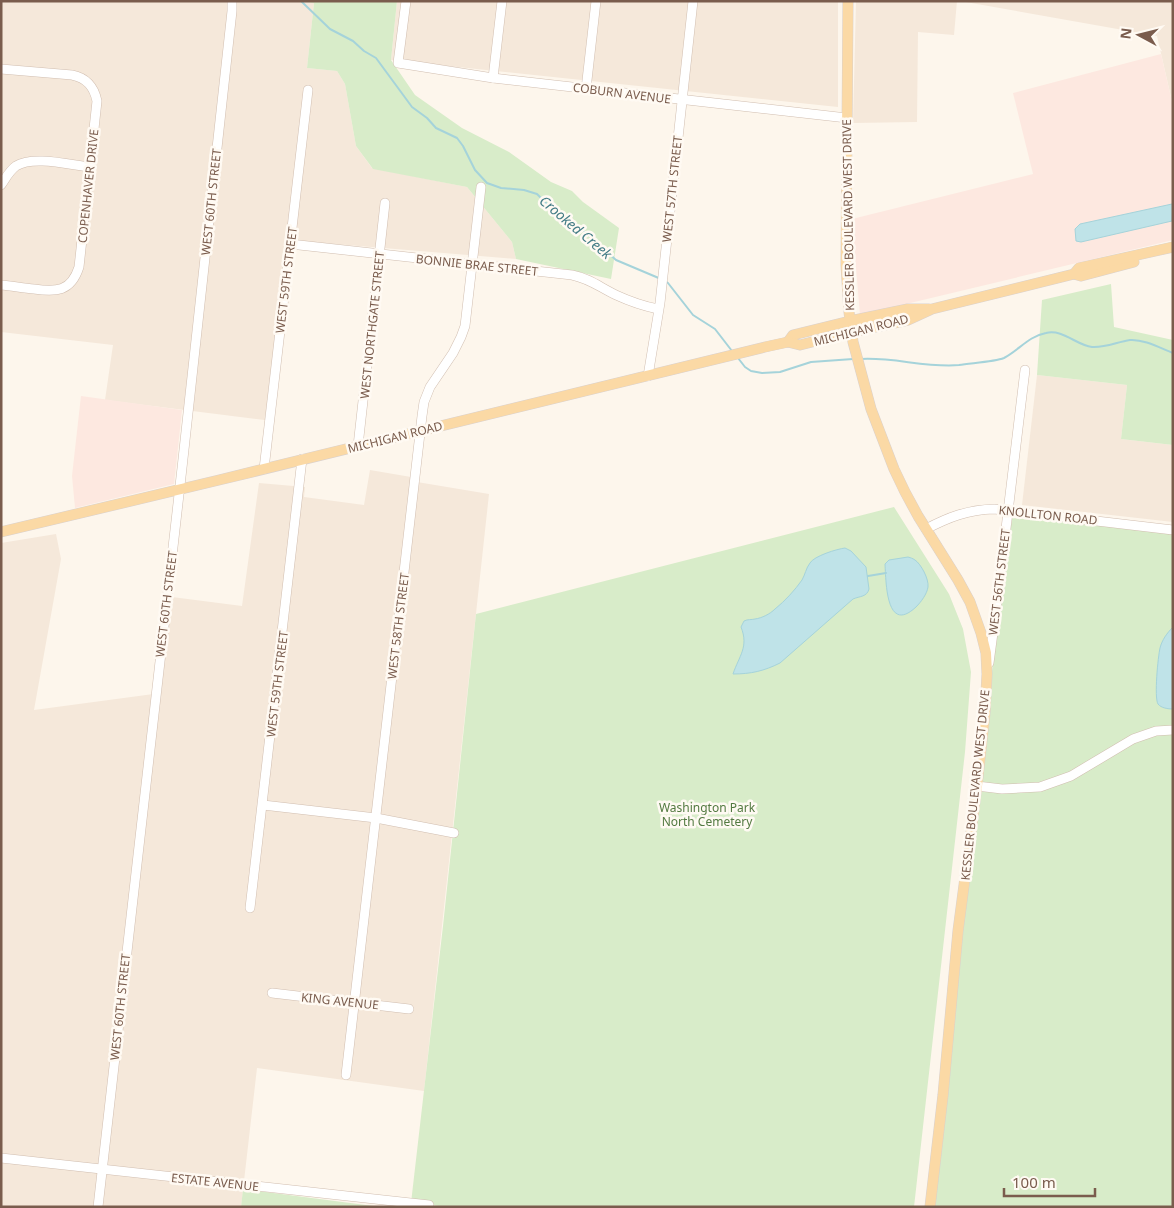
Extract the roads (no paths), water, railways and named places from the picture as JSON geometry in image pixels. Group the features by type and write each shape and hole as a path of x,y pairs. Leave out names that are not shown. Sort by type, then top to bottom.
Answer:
{"main road":[{"name":"KESSLER BOULEVARD WEST DRIVE","path":"848,1 846,265 850,321 854,346 871,409 891,462 905,492 970,602 981,632 986,653 985,713 958,930 943,1094 930,1207"},
{"name":"MICHIGAN ROAD","path":"1,532 788,342 800,345 908,320 932,309 1074,274 1080,268 1173,247"},
{"name":"MICHIGAN ROAD","path":"1074,274 1081,276 1173,253"},
{"name":"MICHIGAN ROAD","path":"788,342 793,335 850,321 908,309 932,309"}],"street":[{"name":"WEST 60TH STREET","path":"98,1207 232,1"},
{"name":"COBURN AVENUE","path":"406,1 398,63 493,78 847,118"},
{"path":"493,78 502,1"},
{"path":"586,88 596,1"},
{"name":"WEST 57TH STREET","path":"648,376 659,306 693,1"},
{"name":"COPENHAVER DRIVE","path":"1,68 74,75 83,79 91,86 97,101 79,267 74,279 69,284 53,291 1,285"},
{"name":"WEST 59TH STREET","path":"264,469 308,90"},
{"path":"1,185 12,169 28,161 90,167"},
{"name":"WEST 58TH STREET","path":"346,1075 423,407 430,387 453,353 466,321 481,187"},
{"name":"WEST NORTHGATE STREET","path":"358,446 385,203"},
{"name":"BONNIE BRAE STREET","path":"290,244 572,275 594,282 625,299 646,307 659,306"},
{"name":"WEST 56TH STREET","path":"987,674 1025,370"},
{"name":"WEST 59TH STREET","path":"250,908 302,459"},
{"name":"KNOLLTON ROAD","path":"926,529 964,512 988,509 1173,530"},
{"path":"977,786 1002,789 1040,787 1071,776 1133,739 1156,731 1173,730"},
{"path":"263,805 376,818 454,833"},
{"name":"KING AVENUE","path":"272,993 409,1009"},
{"name":"ESTATE AVENUE","path":"1,1158 430,1205"}],"water":[{"path":"1173,204 1172,221 1081,242 1076,241 1075,229 1080,224"},
{"path":"845,548 851,551 866,567 869,589 867,594 853,599 780,663 757,671 733,674 744,646 741,627 744,621 763,617 779,606 799,584 812,560 826,553"},
{"path":"908,557 915,560 922,568 928,587 924,598 916,607 906,614 899,615 893,610 887,593 885,564 889,560"},
{"path":"1173,627 1173,709 1159,705 1156,694 1160,648 1165,637"}],"waterway":[{"name":"Crooked Creek","path":"301,1 330,29 353,41 364,51 376,58 412,107 427,118 436,128 457,138 475,170 487,183 501,188 524,190 537,194 555,212 567,216 616,260 661,279"},
{"name":"Crooked Creek","path":"665,281 693,315 715,329 732,351"},
{"name":"Crooked Creek","path":"861,359 947,366 989,361 1004,358 1034,337 1052,332 1064,335 1086,346 1102,347 1135,340 1152,344 1173,353"},
{"name":"Crooked Creek","path":"738,358 751,371 762,373 780,372 811,362 853,359"},
{"path":"868,576 886,573"}],"park label":[{"name":"Washington Park North Cemetery","path":"707,814"}]}
